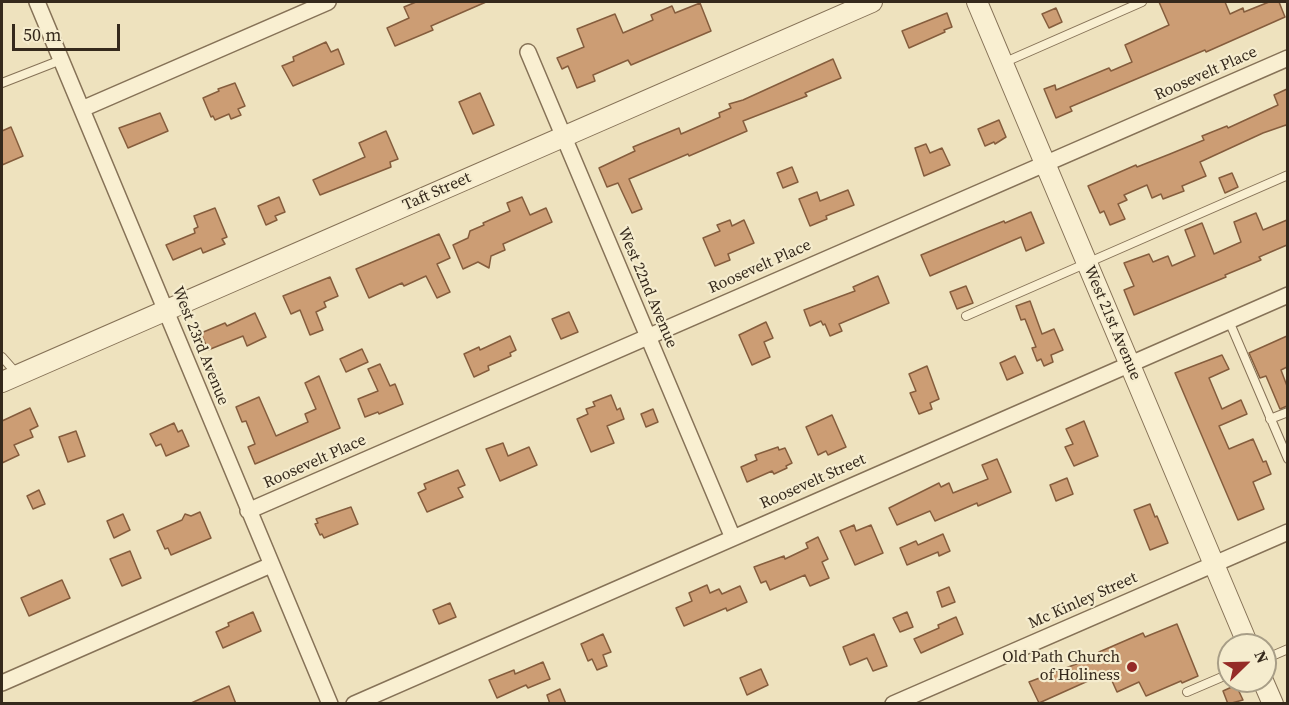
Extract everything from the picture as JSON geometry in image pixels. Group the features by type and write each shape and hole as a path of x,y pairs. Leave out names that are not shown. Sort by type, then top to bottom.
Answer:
{"street":[{"name":"West 23rd Avenue","path":"37,2 330,704"},
{"path":"82,109 328,2"},
{"name":"West 21st Avenue","path":"977,2 1243,633"},
{"name":"Taft Street","path":"10,378 863,3"},
{"name":"West 22nd Avenue","path":"528,52 733,538"},
{"name":"Roosevelt Place","path":"248,511 1287,58"},
{"name":"Roosevelt Street","path":"354,704 1287,295"},
{"name":"Mc Kinley Street","path":"893,704 1287,532"},
{"path":"2,683 271,565"}],"lane":[{"path":"1003,63 1142,2"},
{"path":"2,83 61,60"},
{"path":"966,316 1287,175"},
{"path":"1229,321 1287,459"},
{"path":"2,357 10,378"},
{"path":"1270,419 1287,412"},
{"path":"1187,692 1217,679"}],"building":[{"path":"416,2 486,2 431,26 433,30 395,46 387,28 409,18 404,7"},
{"path":"1159,2 1225,2 1230,14 1243,8 1244,12 1269,2 1279,2 1285,17 1070,107 1072,111 1056,118 1044,89 1055,85 1056,90 1109,68 1111,71 1132,62 1125,45 1169,25"},
{"path":"700,3 711,31 631,65 628,60 593,75 595,81 577,88 568,66 562,69 557,58 584,47 577,29 615,14 623,33 653,20 651,15 672,6 675,13"},
{"path":"1056,8 1062,22 1049,28 1042,14"},
{"path":"947,13 952,27 909,48 902,31"},
{"path":"326,42 331,52 338,49 344,64 293,86 282,66 294,61 293,57"},
{"path":"833,59 841,78 805,93 807,96 743,121 747,131 629,179 642,209 632,213 618,183 607,187 599,168 635,151 633,147 679,128 681,134 720,117 719,113 731,108 729,104 743,100"},
{"path":"235,83 245,106 238,109 241,115 231,119 229,114 215,120 213,116 211,117 203,98"},
{"path":"1287,89 1287,127 1286,125 1263,133 1200,162 1206,176 1182,186 1184,191 1163,199 1161,194 1152,198 1147,185 1124,195 1127,200 1118,204 1125,219 1110,225 1104,211 1100,213 1088,186 1136,165 1137,167 1204,140 1202,136 1227,126 1228,128 1278,105 1274,95"},
{"path":"480,93 494,125 473,134 459,102"},
{"path":"160,113 168,131 128,148 119,128"},
{"path":"999,120 1006,137 995,144 994,142 985,146 978,129"},
{"path":"11,127 23,156 2,165 2,131"},
{"path":"386,131 398,159 390,162 391,167 320,195 313,180 365,157 359,143"},
{"path":"926,144 930,153 942,148 950,165 924,176 915,148"},
{"path":"792,167 798,182 783,188 777,173"},
{"path":"1232,173 1238,187 1225,193 1219,178"},
{"path":"848,190 854,205 826,216 827,219 810,226 799,199 817,192 820,201"},
{"path":"279,197 285,212 275,216 277,220 266,225 258,206"},
{"path":"522,197 530,215 546,208 552,222 503,244 505,250 491,256 489,268 478,262 463,269 453,245 468,238 470,231 484,225 483,223 510,211 507,203"},
{"path":"215,208 227,237 222,239 225,244 203,253 201,248 173,260 166,245 195,233 194,229 198,227 194,216"},
{"path":"1031,212 1044,243 1026,251 1021,237 930,276 921,255"},
{"path":"1256,213 1263,230 1287,220 1287,245 1259,257 1261,260 1225,275 1226,277 1134,315 1124,290 1134,286 1124,263 1149,254 1153,262 1168,256 1172,266 1195,256 1185,230 1202,223 1214,254 1241,242 1234,222"},
{"path":"730,220 732,226 744,220 754,243 728,254 730,260 715,266 703,238 720,231 717,225"},
{"path":"439,234 450,258 437,264 450,292 437,298 426,276 404,286 402,283 369,298 356,269"},
{"path":"878,276 889,303 839,324 842,331 830,336 825,324 823,325 821,321 810,326 804,310 855,291 853,287"},
{"path":"330,277 338,296 324,302 326,307 316,312 323,330 310,335 300,310 291,314 283,296"},
{"path":"966,286 973,303 957,309 950,292"},
{"path":"1030,301 1042,334 1054,329 1063,350 1051,355 1053,362 1044,366 1041,359 1037,361 1032,348 1036,347 1025,319 1021,320 1016,306"},
{"path":"569,312 578,332 561,339 552,319"},
{"path":"255,313 266,337 247,346 243,336 208,350 201,333 225,323 227,326"},
{"path":"766,322 773,338 764,342 770,357 752,365 739,335"},
{"path":"510,336 516,350 510,353 511,356 488,366 489,370 474,377 464,354 479,347 480,350"},
{"path":"1287,336 1287,367 1281,370 1287,386 1287,406 1280,409 1266,376 1260,378 1249,353"},
{"path":"362,349 368,362 346,372 340,359"},
{"path":"1222,355 1229,369 1209,378 1222,409 1241,400 1247,414 1219,426 1229,449 1253,439 1271,474 1253,482 1264,509 1238,520 1175,373"},
{"path":"1015,356 1023,373 1007,380 1000,363"},
{"path":"380,364 390,386 395,384 403,404 365,417 358,399 378,391 368,369"},
{"path":"927,366 939,399 930,403 932,409 919,414 910,393 916,391 909,374"},
{"path":"319,376 340,428 255,464 248,447 255,444 246,421 242,422 236,407 259,397 276,436 308,422 305,414 316,409 305,383"},
{"path":"611,395 617,410 620,408 624,419 607,426 614,443 591,452 577,419 588,414 586,409 595,406 593,402"},
{"path":"30,408 38,426 30,430 33,437 14,445 19,455 2,463 2,421"},
{"path":"653,409 658,422 646,427 641,414"},
{"path":"832,415 846,447 828,455 826,451 818,455 806,427"},
{"path":"1084,421 1098,456 1074,466 1065,447 1073,444 1066,429"},
{"path":"174,423 178,432 182,430 189,446 166,456 161,444 156,446 150,434"},
{"path":"76,431 85,456 68,462 59,437"},
{"path":"503,443 508,456 529,447 537,465 500,481 486,449"},
{"path":"778,447 779,450 785,448 792,463 774,474 772,471 747,482 741,467 757,460 755,455"},
{"path":"997,459 1011,492 978,506 977,503 935,521 930,511 897,525 889,508 939,483 941,487 949,483 953,493 988,479 982,465"},
{"path":"458,470 465,485 458,488 463,497 427,512 418,493 426,489 424,484"},
{"path":"1067,478 1073,494 1056,501 1050,485"},
{"path":"39,490 45,504 33,509 27,496"},
{"path":"1150,504 1168,543 1150,550 1134,510"},
{"path":"351,507 358,524 324,538 322,534 320,535 315,524 318,523 316,519"},
{"path":"200,512 211,538 171,555 168,548 165,549 157,531 182,520 185,514 191,516"},
{"path":"123,514 130,530 114,538 107,521"},
{"path":"854,525 856,531 871,525 883,553 855,565 840,531"},
{"path":"943,534 950,551 939,556 938,552 907,565 900,548 916,541 918,545"},
{"path":"818,537 828,559 822,562 829,578 810,586 805,575 770,590 766,581 761,583 754,567 784,556 785,559 808,548 806,543"},
{"path":"130,551 141,578 122,586 110,559"},
{"path":"62,580 70,598 29,616 21,598"},
{"path":"707,585 710,593 719,589 722,594 740,586 747,602 727,611 726,608 684,626 676,608 692,601 689,593"},
{"path":"949,587 955,602 942,607 937,592"},
{"path":"450,603 456,617 439,624 433,610"},
{"path":"253,612 261,631 223,648 216,632 229,626 228,623"},
{"path":"907,612 913,627 900,632 893,618"},
{"path":"956,617 963,634 921,653 914,639 939,628 938,625"},
{"path":"1177,624 1198,676 1146,696 1139,682 1117,692 1108,672 1039,703 1029,682 1100,655 1099,652 1143,633 1145,637"},
{"path":"603,634 611,652 603,655 607,666 597,670 592,659 588,661 581,644"},
{"path":"874,634 887,666 873,671 867,658 850,665 843,647"},
{"path":"543,662 550,679 528,688 526,685 497,698 489,680 514,670 515,674"},
{"path":"761,669 768,685 747,695 740,678"},
{"path":"229,686 236,704 189,704"},
{"path":"560,689 566,704 550,704 547,695"},
{"path":"1224,693 1240,693 1243,700 1228,704"}],"place":[{"name":"Old Path Church of Holiness","path":"1132,667"}]}
